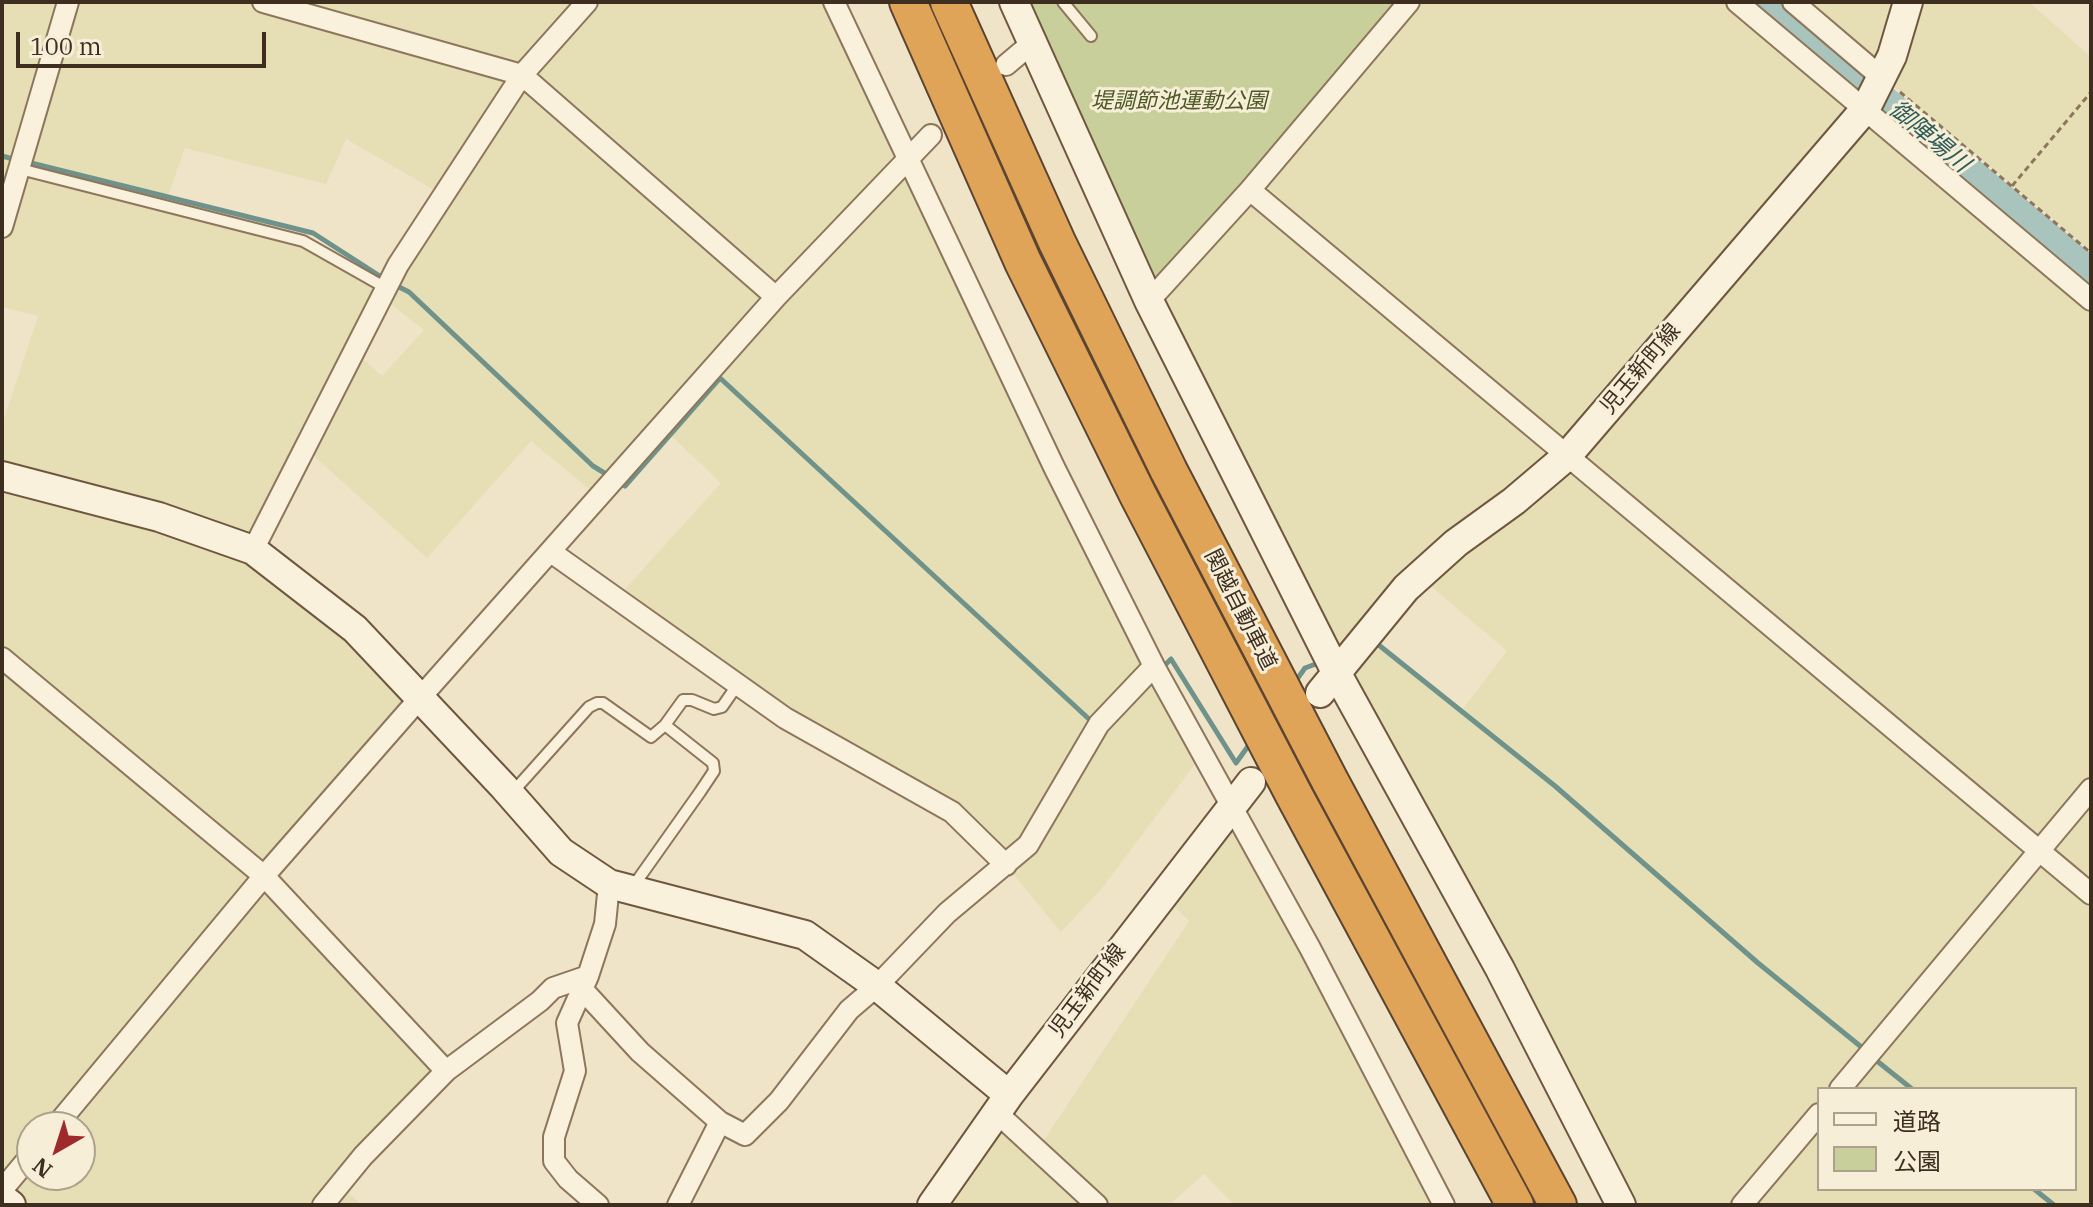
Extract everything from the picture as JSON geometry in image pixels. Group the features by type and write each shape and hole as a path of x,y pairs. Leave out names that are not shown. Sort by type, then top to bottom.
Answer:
{"highway":[{"name":"関越自動車道","path":"908,2 1023,262 1138,495 1294,795 1515,1205"},
{"name":"関越自動車道","path":"949,2 1057,242 1169,471 1330,781 1558,1205"}],"street":[{"path":"2,227 68,2"},
{"path":"263,2 522,75 776,297"},
{"path":"253,550 398,265 522,75 587,2"},
{"path":"834,2 1054,467 1154,666 1233,806 1444,1205"},
{"path":"1014,2 1149,301 1328,683 1500,969 1621,1205"},
{"path":"1149,301 1250,190 1409,2"},
{"path":"1737,2 2091,300"},
{"path":"1793,2 1881,77"},
{"name":"児玉新町線","path":"1328,683 1406,588 1456,543 1514,501 1567,456 1866,108 1892,56 1908,2"},
{"path":"1006,65 1031,44"},
{"path":"68,1111 264,876 419,699 776,297 931,135"},
{"path":"1250,190 2091,894"},
{"path":"2,476 159,517 253,550 355,629 561,852 620,886 805,935 877,986 1003,1104 1097,1205"},
{"path":"551,552 785,718 952,812 1006,865"},
{"path":"2,658 264,876 446,1071"},
{"path":"585,982 640,1052 720,1122 745,1135 779,1101 849,1010 877,986 947,913 1028,845 1099,724 1154,666"},
{"name":"児玉新町線","path":"932,1205 1003,1104 1251,782"},
{"path":"1842,1087 2091,789"},
{"path":"598,1205 568,1179 554,1161 554,1137 575,1071 567,1023 620,886"},
{"path":"323,1205 363,1156 446,1071 553,988 585,982"},
{"path":"1742,1205 1817,1116"},
{"path":"678,1205 720,1122"},
{"path":"2,1190 16,1173"},
{"path":"2,1198 11,1205"}],"lane":[{"path":"1063,2 1091,36"},
{"path":"20,169 303,241 386,288"},
{"path":"510,794 589,707 597,703 603,703 651,737 665,725 683,700 692,700 714,709 722,707 738,684"},
{"path":"620,886 714,771 713,763 665,725"}],"path":[{"path":"1881,77 2091,253"},
{"path":"2012,186 2091,92"}],"shaded area":[{"path":"2,2 834,2 1204,752 1103,887 1061,932 1006,865 887,774 617,598 721,483 662,427 600,498 531,441 427,558 305,448 253,550 419,699 267,879 446,1071 340,1185 362,1205 2,1205 2,425 38,316 2,307","holes":["346,139 443,195 386,288 303,241 165,204 185,148 326,184","382,297 424,330 382,376 354,351"]},
{"path":"1409,2 1737,2 2091,300 2091,1205 1622,1205 1149,301","holes":["1419,576 1507,651 1462,710 1368,634"]},
{"path":"1793,2 2029,2 2091,57 2091,251"},
{"path":"1233,806 1444,1205 1234,1205 1204,1174 1169,1205 1101,1205 1042,1143 1189,921 1163,895"},
{"path":"996,1112 1097,1205 932,1205"}],"green space":[{"name":"堤調節池運動公園","path":"1026,2 1397,2 1151,290"}],"waterway":[{"name":"御陣場川","path":"1766,2 2091,273"},
{"path":"2,156 17,160"},
{"path":"27,162 313,233 386,280"},
{"path":"395,285 409,292 593,466 611,477"},
{"path":"620,482 625,486 720,378 1090,720 1094,718"},
{"path":"1375,642 1555,786 1758,963 1865,1050"},
{"path":"1162,668 1171,659 1236,763 1251,742"},
{"path":"1295,682 1305,668 1321,662"},
{"path":"1872,1057 1910,1087"},
{"path":"2036,1191 2054,1205"}]}
